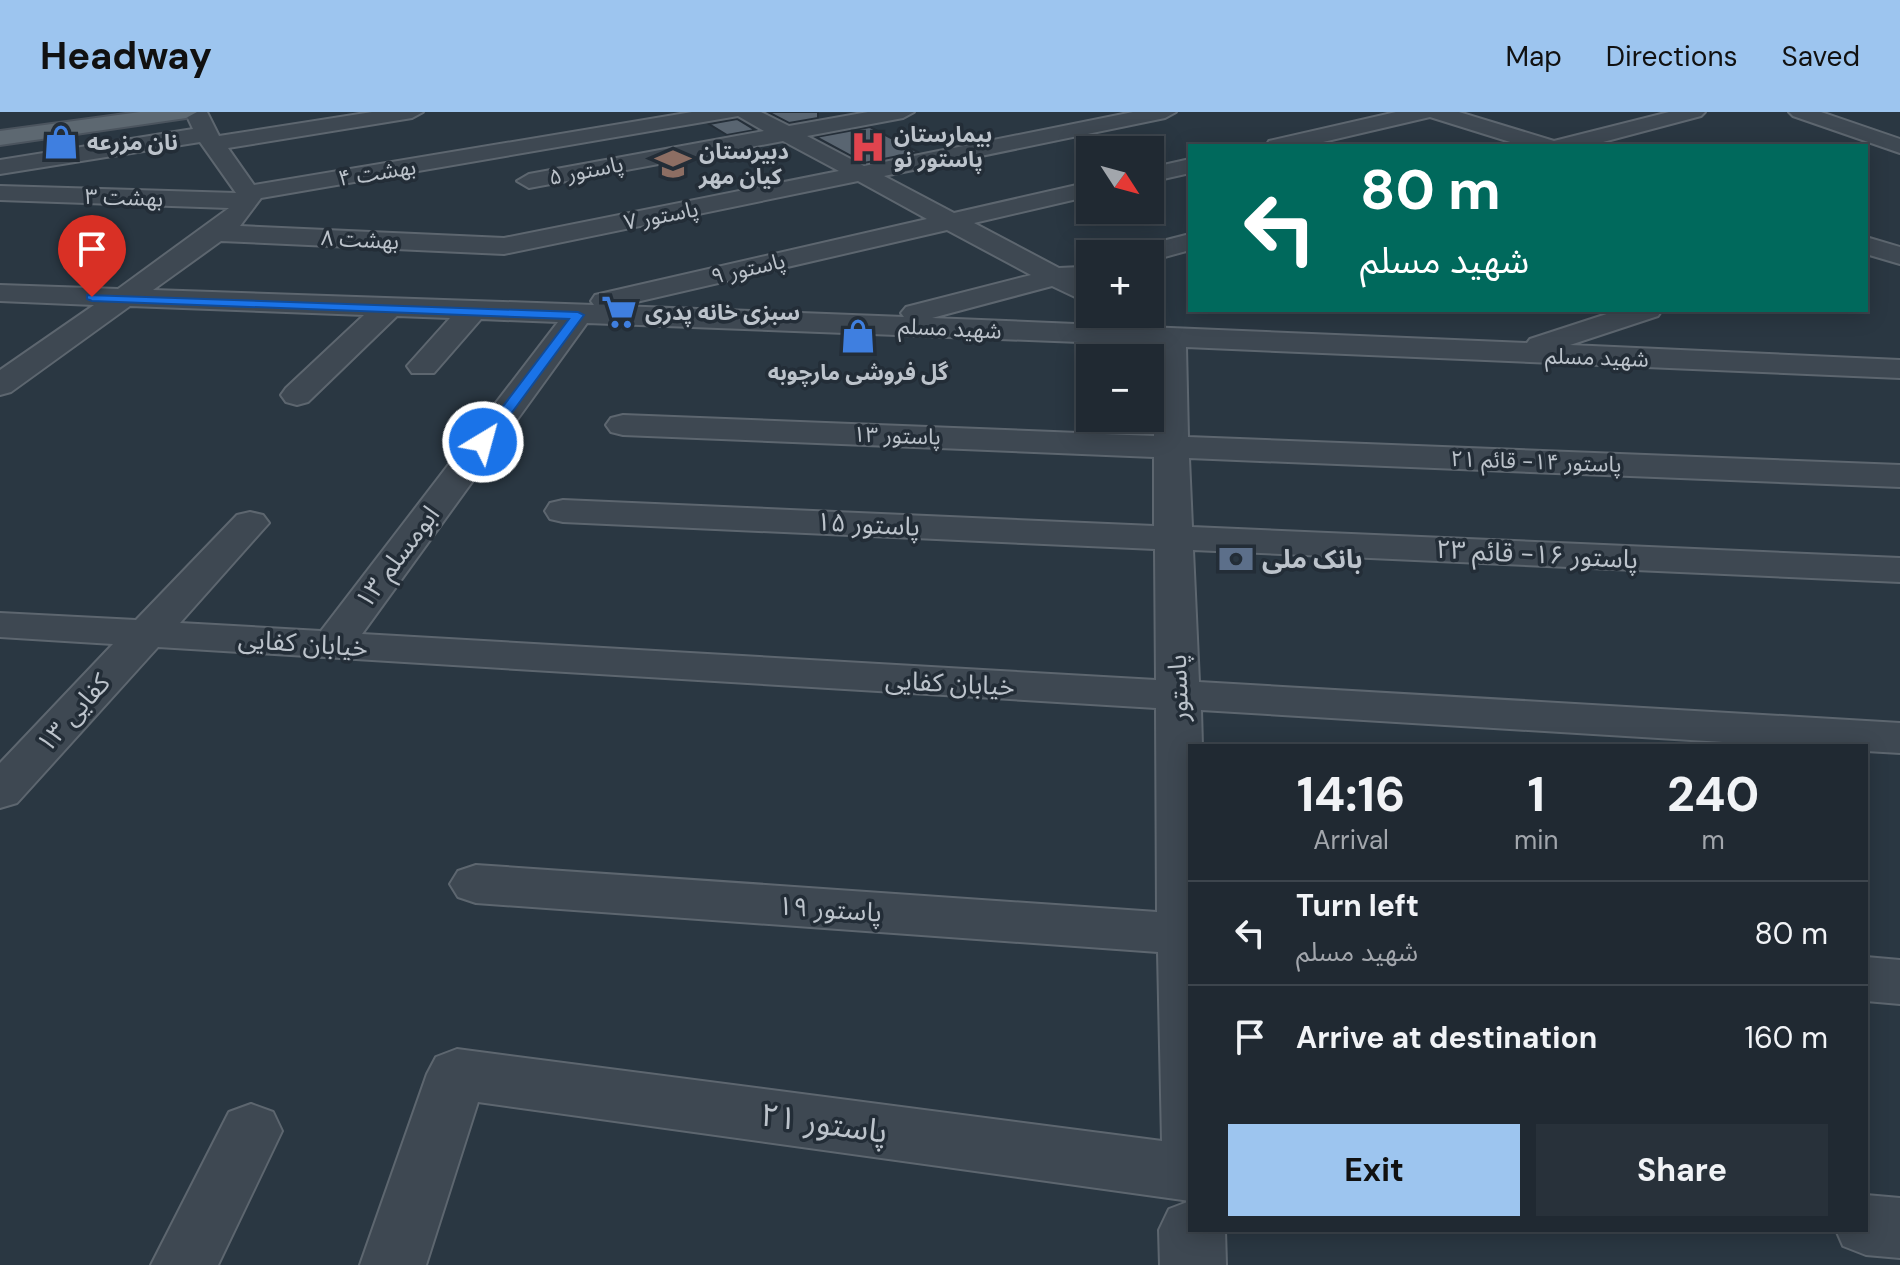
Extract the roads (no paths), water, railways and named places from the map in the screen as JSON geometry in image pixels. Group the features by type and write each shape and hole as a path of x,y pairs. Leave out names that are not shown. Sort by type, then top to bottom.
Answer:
{"main road":[{"path":"0,128 112,112"},
{"path":"0,138 186,112"}],"street":[{"path":"0,167 205,130 412,112"},
{"name":"بهشت ۴","path":"248,197 730,112"},
{"path":"745,112 1076,288"},
{"name":"پاستور ۵","path":"504,246 526,178 903,112"},
{"name":"پاستور ۷","path":"504,246 1165,112"},
{"path":"1286,144 1424,112"},
{"path":"1437,112 1540,144"},
{"path":"1570,144 1694,112"},
{"path":"1800,112 1900,146"},
{"path":"0,385 215,233 248,197 205,130"},
{"path":"1847,144 1900,132"},
{"path":"1164,172 1188,166"},
{"name":"پاستور ۹","path":"562,315 1076,192"},
{"name":"بهشت ۳","path":"0,193 248,197"},
{"name":"بهشت ۸","path":"215,233 504,246"},
{"path":"1164,249 1188,243"},
{"path":"423,366 486,295 504,246"},
{"path":"1868,246 1900,256"},
{"path":"872,324 1076,272"},
{"name":"شهید مسلم","path":"0,293 388,308 486,295 562,315 872,324 1516,354 1891,364"},
{"path":"297,395 388,308"},
{"path":"1516,354 1642,312"},
{"path":"1152,328 1171,338 1260,314"},
{"name":"ابومسلم ۱۳","path":"332,645 562,315"},
{"name":"پاستور","path":"1171,338 1173,538 1188,1001"},
{"name":"پاستور ۱۳","path":"623,425 1171,446"},
{"name":"پاستور ۱۴- قائم ۲۱","path":"1171,446 1900,476"},
{"name":"پاستور ۱۵","path":"563,511 1173,538"},
{"name":"کفایی ۱۳","path":"0,792 250,523"},
{"name":"پاستور ۱۶- قائم ۲۳","path":"1173,538 1900,570"},
{"name":"خیابان کفایی","path":"0,625 1900,738"},
{"name":"پاستور ۱۹","path":"476,884 1187,934"},
{"path":"1868,979 1900,982"},
{"name":"پاستور ۲۱","path":"393,1265 457,1074 1188,1173"},
{"path":"184,1265 251,1131"},
{"path":"1868,1225 1900,1228"},
{"path":"1192,1232 1193,1265"}],"place":[{"name":"نان مزرعه","path":"61,142"},
{"name":"بیمارستان پاستور نو","path":"868,147"},
{"name":"دبیرستان کیان مهر","path":"673,164"},
{"name":"سبزی خانه پدری","path":"619,312"},
{"name":"گل فروشی مارچوبه","path":"858,336"},
{"name":"بانک ملی","path":"1236,559"}]}
